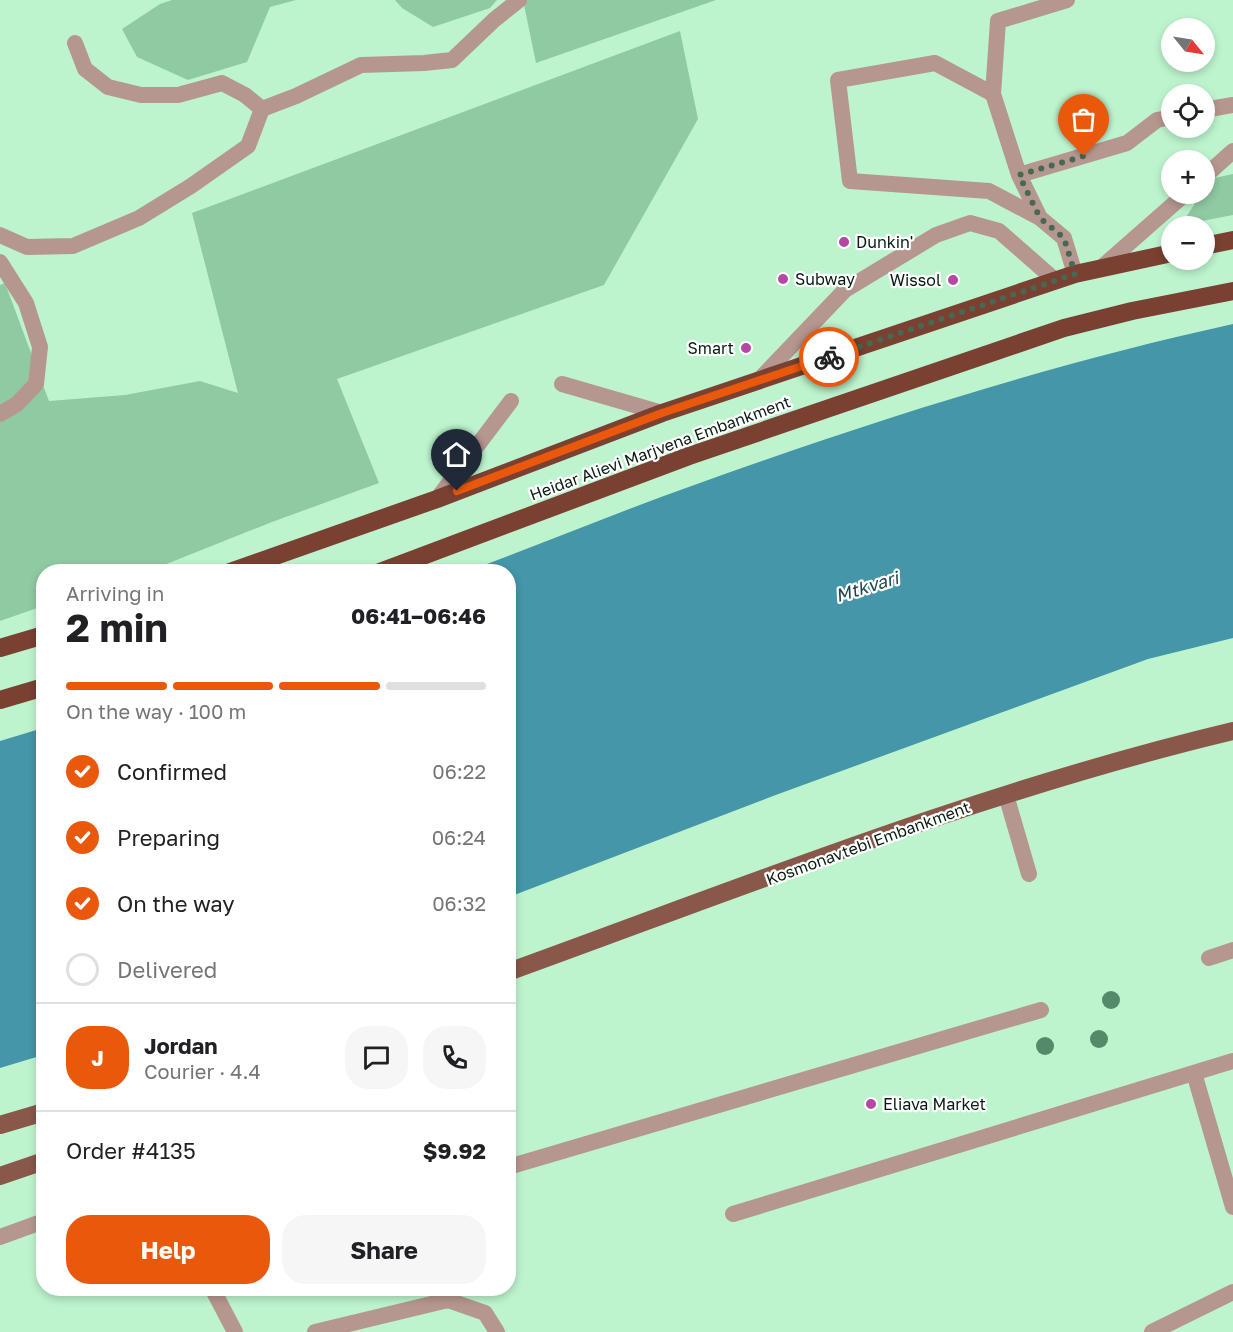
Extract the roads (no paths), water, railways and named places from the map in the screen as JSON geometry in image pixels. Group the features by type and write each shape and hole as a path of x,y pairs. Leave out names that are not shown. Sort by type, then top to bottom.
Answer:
{"highway":[{"path":"1215,244 1233,240"},
{"name":"Heidar Alievi Marjvena Embankment","path":"253,564 437,499 662,413 1075,274 1161,255"},
{"name":"Heidar Alievi Marjvena Embankment","path":"401,564 689,456 1064,328 1132,311 1233,291"},
{"path":"0,648 36,637"},
{"path":"0,700 36,689"}],"main road":[{"name":"Kosmonavtebi Embankment","path":"516,969 910,827 1047,781 1233,730"},
{"path":"0,1125 36,1114"},
{"path":"0,1176 36,1164"}],"lane":[{"path":"0,235 27,247 73,246 139,218 191,186 248,146 262,109 296,96 361,65 452,60 519,0"},
{"path":"1040,218 1019,175 993,94 998,21 1067,0"},
{"path":"75,42 85,69 108,87 141,95 177,96 222,83 245,95 262,109"},
{"path":"993,94 935,63 838,80 850,181 989,191 1040,218 1064,238 1075,274"},
{"path":"1215,108 1233,105"},
{"path":"1019,175 1127,143 1161,119"},
{"path":"1215,167 1233,151"},
{"path":"1102,267 1174,204"},
{"path":"758,381 845,290 936,235 970,223 999,231 1056,281"},
{"path":"0,262 26,303 40,347 36,384 17,404 0,414"},
{"path":"562,384 662,413"},
{"path":"437,499 511,401"},
{"path":"1006,795 1029,874"},
{"path":"1209,958 1233,950"},
{"path":"516,1165 1041,1010"},
{"path":"733,1214 1233,1061"},
{"path":"1194,1073 1233,1207"},
{"path":"0,1237 36,1224"},
{"path":"1152,1332 1233,1292"},
{"path":"216,1296 235,1332"},
{"path":"315,1332 374,1325 448,1300 485,1313 497,1332"}],"water":[{"name":"Mtkvari","path":"1233,324 1233,638 1148,659 773,796 516,894 516,564 486,564 668,494 896,416 962,395"},
{"path":"36,730 36,1057 0,1068 0,741"}],"place":[{"name":"Dunkin'","path":"844,242"},
{"name":"Subway","path":"783,279"},
{"name":"Wissol","path":"953,280"},
{"name":"Smart","path":"746,348"},
{"name":"Eliava Market","path":"871,1104"}]}
